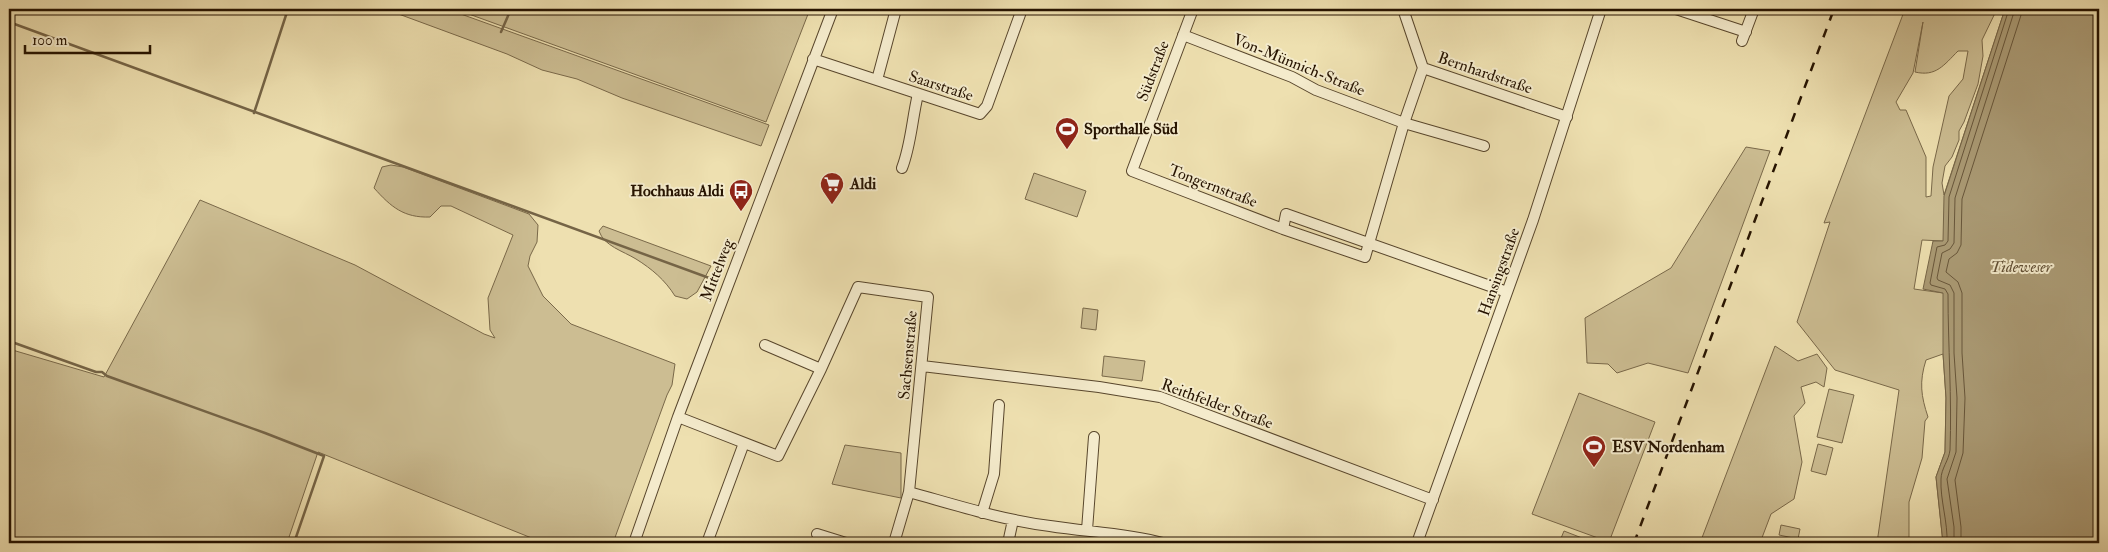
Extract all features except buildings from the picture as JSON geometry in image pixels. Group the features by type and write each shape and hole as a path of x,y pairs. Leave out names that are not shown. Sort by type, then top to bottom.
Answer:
{"street":[{"name":"Mittelweg","path":"634,543 678,417 833,9"},
{"path":"877,80 896,9"},
{"name":"Saarstraße","path":"813,59 980,114 987,106 1022,9"},
{"name":"Südstraße","path":"1132,171 1193,9"},
{"name":"Bernhardstraße","path":"1403,9 1424,68 1567,116"},
{"name":"Hansingstraße","path":"1417,543 1533,220 1600,9"},
{"path":"1676,9 1744,37 1754,9"},
{"name":"Von-Münnich-Straße","path":"1183,35 1292,77 1316,90 1404,123 1484,146"},
{"path":"1368,242 1404,123 1424,68"},
{"path":"902,168 909,150 911,122 918,94"},
{"name":"Tongernstraße","path":"1132,171 1283,229 1365,257 1368,242"},
{"path":"1283,229 1286,214 1507,292"},
{"name":"Sachsenstraße","path":"678,417 778,456 821,369 858,287 928,297 910,492 894,543"},
{"path":"765,345 821,369"},
{"name":"Reithfelder Straße","path":"922,366 1099,387 1160,397 1433,500"},
{"path":"982,513 994,474 999,405"},
{"path":"1088,530 1094,438"},
{"path":"707,543 744,443"},
{"path":"910,492 1013,520 1051,527 1141,537 1163,543"},
{"path":"1008,543 1013,520"},
{"path":"818,534 846,543"}],"green space":[{"path":"385,9 447,9 769,125 761,146 622,98 577,79 542,70 507,54"},
{"path":"455,9 810,9 766,122"},
{"name":"Tideweser","path":"1905,9 1997,9 1982,40 1983,56 1978,84 1959,131 1959,140 1952,157 1945,166 1942,183 1944,195 2005,9 2099,9 2099,543 1943,543 1936,477 1945,452 1946,398 1943,354 1926,360 1922,375 1922,396 1928,417 1925,421 1922,458 1909,502 1909,543 1877,543 1899,390 1835,370 1797,322 1830,222 1824,223","holes":["1923,22 1915,72 1929,73 1939,69 1958,51 1968,51 1963,79 1949,96 1933,167 1931,196 1926,197 1926,157 1906,110 1900,110 1896,102 1913,73","1922,240 1943,241 1943,293 1914,289"]},
{"path":"1746,147 1770,151 1688,373 1648,363 1617,373 1608,364 1587,363 1585,318 1671,268"},
{"path":"391,165 403,167 529,214 538,225 537,242 530,256 528,266 543,296 571,324 675,364 672,385 613,543 544,543 318,452 287,543 9,543 9,349 104,377 200,200 355,265 484,334 495,338 490,330 488,298 513,235 451,206 441,206 430,217 421,217 405,213 392,206 374,188 382,167"},
{"path":"1034,173 1086,191 1077,217 1025,199"},
{"path":"603,226 711,266 697,292 687,299 675,296 653,271 605,241 599,231"},
{"path":"1083,308 1098,310 1096,330 1081,328"},
{"path":"1775,346 1798,361 1817,354 1827,368 1824,387 1816,382 1801,387 1805,403 1794,416 1802,462 1794,499 1771,514 1760,543 1700,543"},
{"path":"1104,356 1145,361 1142,381 1102,376"},
{"path":"1829,389 1854,395 1842,443 1817,437"},
{"name":"ESV Nordenham","path":"1579,393 1655,422 1609,542 1532,514"},
{"path":"1818,444 1833,448 1826,475 1811,471"},
{"path":"845,445 901,453 901,498 832,484"},
{"path":"1781,525 1800,529 1798,539 1779,535"},
{"path":"1564,531 1595,543 1559,543"}],"water":[{"name":"Tideweser","path":"2005,9 2099,9 2099,543 1943,543 1936,477 1945,452 1946,398 1943,353 1943,293 1923,289 1933,241 1943,241 1944,196"}],"waterway":[{"path":"254,113 288,9"},
{"path":"501,32 511,9"},
{"path":"9,22 712,279"},
{"path":"9,341 96,372 102,372 107,376 324,456 294,543"}],"railway":[{"path":"1634,543 1834,9"}],"place":[{"name":"Sporthalle Süd","path":"1067,150"},
{"name":"Aldi","path":"832,205"},
{"name":"Hochhaus Aldi","path":"741,212"},
{"name":"ESV Nordenham","path":"1594,468"}]}
